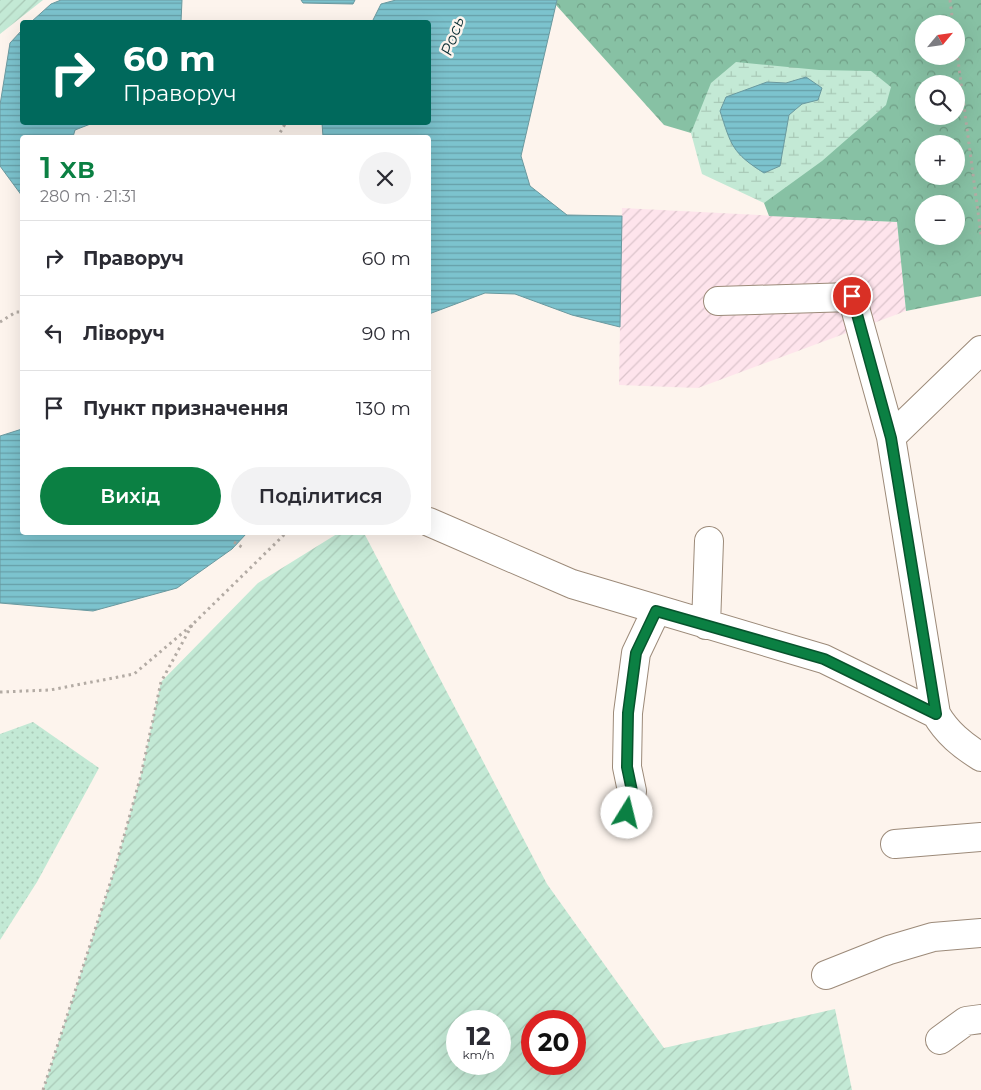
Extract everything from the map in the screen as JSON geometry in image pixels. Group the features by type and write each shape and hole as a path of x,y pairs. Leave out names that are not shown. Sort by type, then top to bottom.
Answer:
{"street":[{"path":"718,301 852,296 891,438 936,714 945,729 961,744 981,757"},
{"path":"891,438 981,350"},
{"path":"431,523 572,584 656,611 824,659 936,714"},
{"path":"706,625 709,541"},
{"path":"627,813 632,791 627,767 628,713 636,653 656,611"},
{"path":"895,844 981,837"},
{"path":"826,975 889,950 933,937 981,933"},
{"path":"940,1040 966,1021 981,1019"}],"path":[{"path":"950,0 952,15"},
{"path":"959,65 981,235"},
{"path":"0,322 16,312 20,312"},
{"path":"0,692 50,690 134,674 192,625 284,535"},
{"path":"234,542 243,548"},
{"path":"44,1090 116,865 141,775 161,682 192,625"}],"shaded area":[{"path":"622,208 897,222 906,311 698,388 619,385"}],"green space":[{"path":"0,0 43,0 0,34"},
{"path":"557,0 981,0 981,296 906,311 897,222 769,216 764,203 764,173 720,111 691,133 664,125 556,5"},
{"path":"736,62 819,70 871,71 891,87 886,105 822,161 764,203 702,174 691,133 711,83"},
{"path":"335,535 365,535 547,884 664,1048 835,1009 852,1090 43,1090 116,865 141,775 161,682 258,583"},
{"path":"33,722 99,768 37,882 0,940 0,734"}],"water":[{"path":"61,0 182,0 181,20 33,20 51,4"},
{"path":"301,0 355,0 353,4 303,3"},
{"name":"Рось","path":"396,0 557,0 521,156 530,186 567,215 622,216 620,327 572,315 515,294 485,293 431,313 431,135 323,135 322,125 431,125 431,20 373,20 381,4"},
{"path":"20,32 20,125 88,125 75,130 74,135 20,135 20,193 0,166 0,105 10,43"},
{"path":"806,77 822,88 818,100 802,104 789,115 780,166 764,173 745,160 730,140 720,111 726,97 767,82 786,83"},
{"path":"20,430 20,535 245,535 232,549 177,588 93,611 0,603 0,436"}],"route":[{"path":"627,813 632,791 627,767 628,713 636,653 656,611 824,659 936,714 891,438 866,340 852,296"}]}
